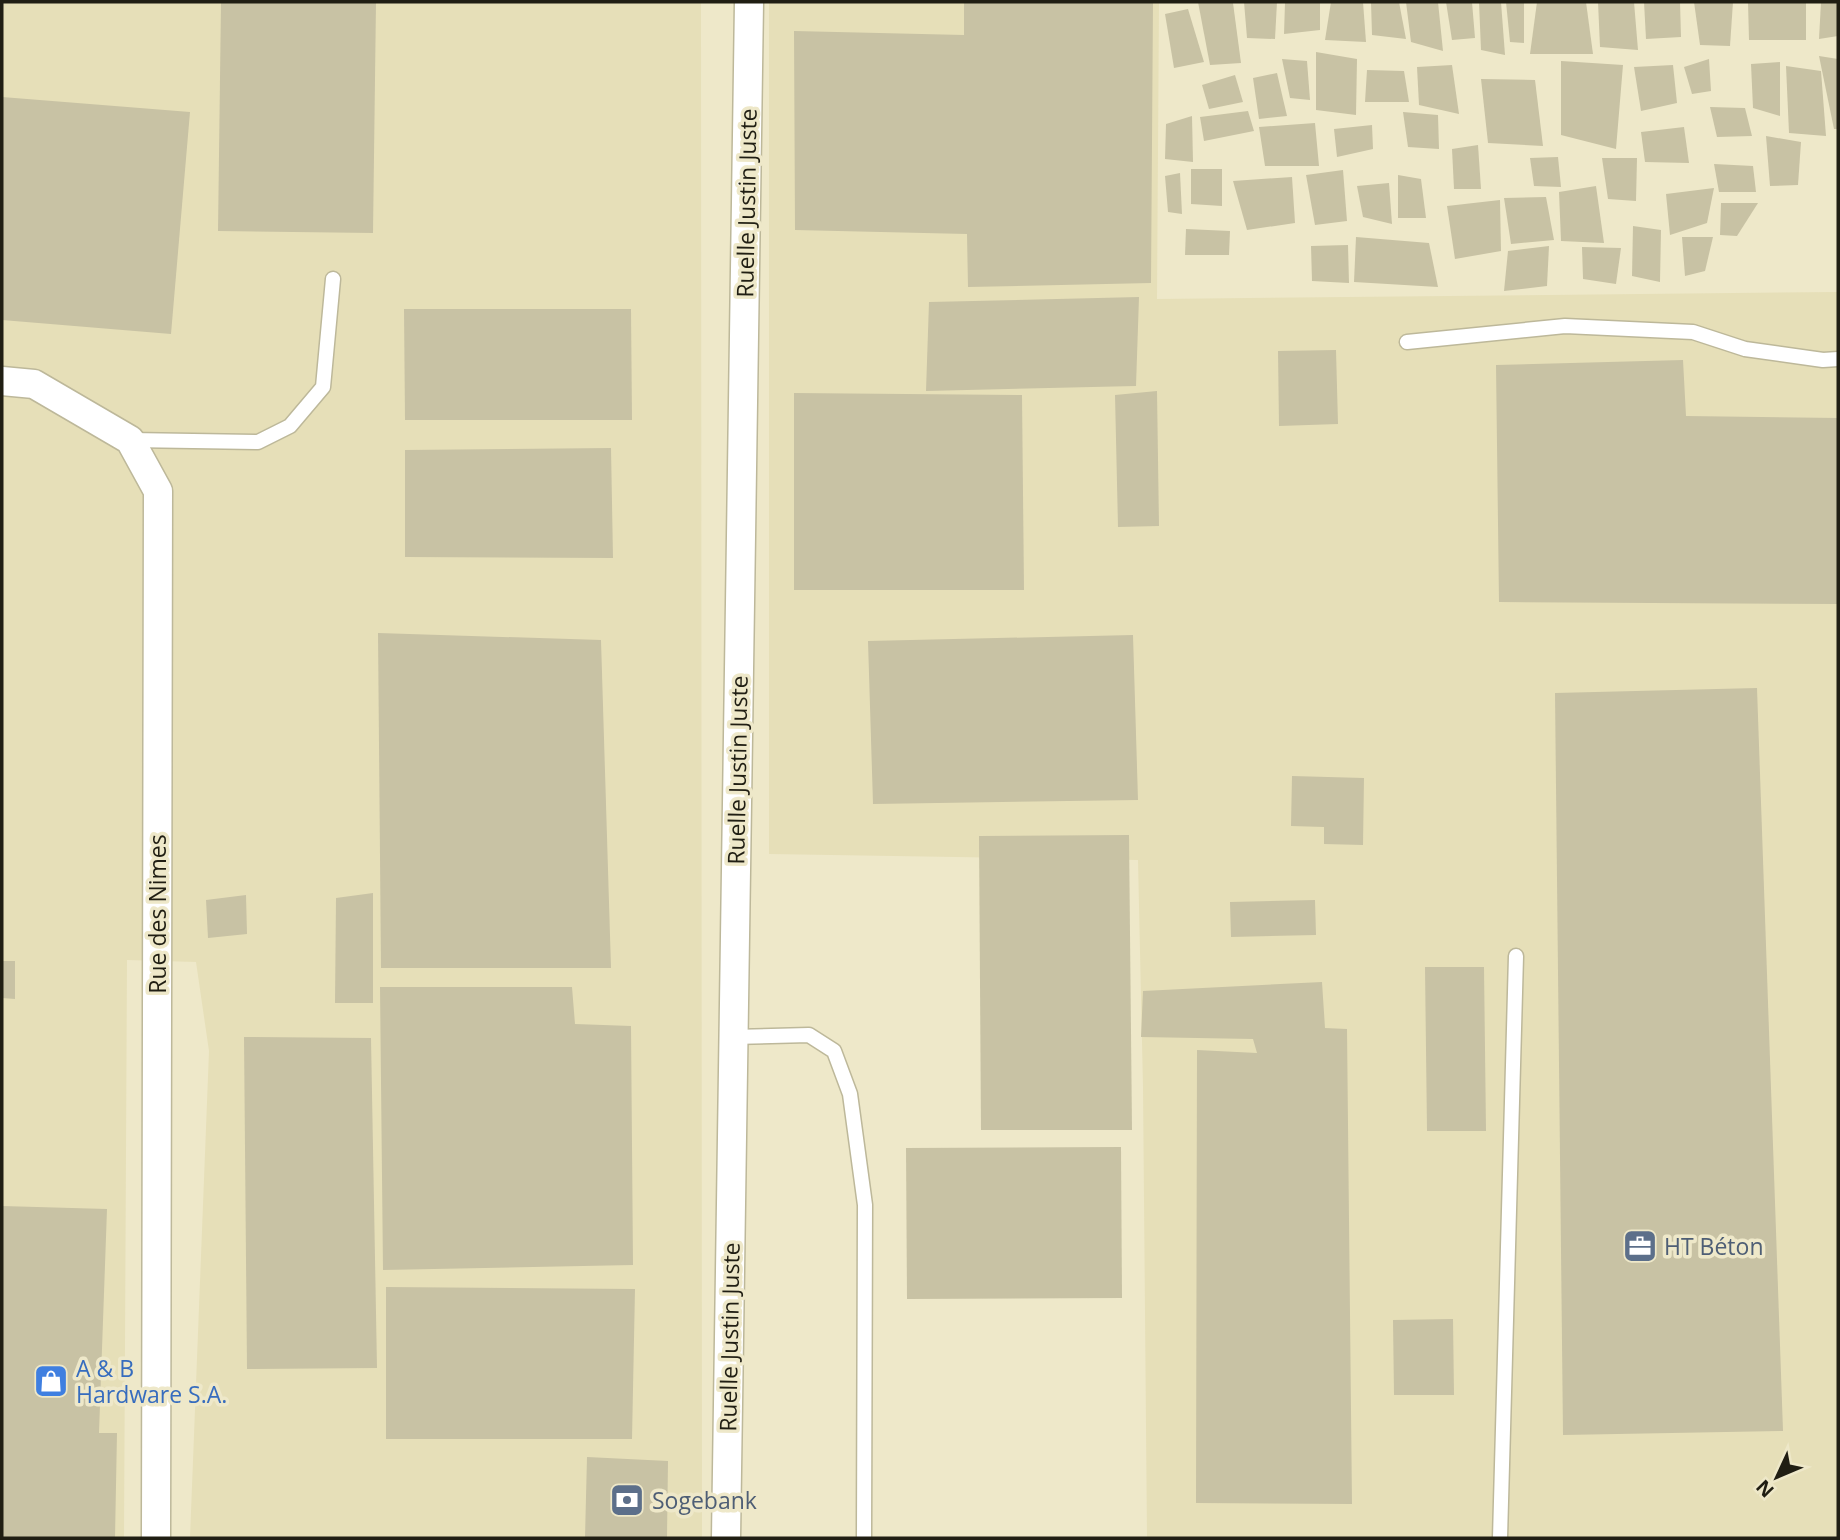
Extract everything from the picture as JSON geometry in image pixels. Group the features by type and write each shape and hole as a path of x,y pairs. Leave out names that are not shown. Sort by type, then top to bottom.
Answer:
{"street":[{"name":"Ruelle Justin Juste","path":"726,1538 749,2"},
{"path":"2,381 33,384 130,440"},
{"name":"Rue des Nimes","path":"130,440 158,491 156,1538"}],"lane":[{"path":"130,440 258,442 290,426 323,387 333,279"},
{"path":"1407,342 1565,326 1693,332 1745,349 1823,360 1838,359"},
{"path":"1500,1538 1516,956"},
{"path":"733,1037 809,1035 834,1051 850,1094 865,1205 864,1538"}],"shaded area":[{"path":"2,2 701,2 702,1538 190,1538 209,1051 196,962 127,960 124,1538 2,1538"},
{"path":"769,2 1159,2 1157,299 1838,292 1838,1538 1147,1538 1138,860 769,854"}],"building":[{"path":"221,2 376,2 373,233 218,231"},
{"path":"964,2 1153,2 1151,283 968,287 967,234 795,230 794,31 964,35"},
{"path":"1198,2 1233,3 1241,63 1210,65"},
{"path":"1244,2 1277,2 1275,39 1247,38"},
{"path":"1285,2 1320,2 1320,30 1284,34"},
{"path":"1331,2 1363,2 1366,42 1325,40"},
{"path":"1371,2 1399,2 1406,39 1372,35"},
{"path":"1406,2 1438,2 1443,51 1411,42"},
{"path":"1446,2 1472,2 1475,38 1452,40"},
{"path":"1479,2 1501,2 1505,55 1481,50"},
{"path":"1506,2 1524,2 1524,43 1510,42"},
{"path":"1537,2 1586,2 1593,54 1530,54"},
{"path":"1598,2 1634,2 1638,50 1600,47"},
{"path":"1644,2 1680,2 1681,37 1646,39"},
{"path":"1694,2 1733,2 1730,46 1700,45"},
{"path":"1748,2 1806,2 1806,40 1749,40"},
{"path":"1821,2 1838,2 1838,36 1819,39"},
{"path":"1188,9 1204,62 1174,68 1165,14"},
{"path":"1316,52 1357,59 1356,115 1316,110"},
{"path":"1819,56 1838,59 1838,129 1834,129"},
{"path":"1282,59 1307,61 1310,100 1290,98"},
{"path":"1709,59 1711,91 1692,94 1684,67"},
{"path":"1561,61 1623,65 1616,149 1561,135"},
{"path":"1780,62 1780,116 1753,108 1751,64"},
{"path":"1452,65 1459,114 1419,105 1417,67"},
{"path":"1673,65 1677,103 1641,111 1634,67"},
{"path":"1786,66 1821,71 1826,136 1789,133"},
{"path":"1367,70 1404,71 1409,102 1365,102"},
{"path":"1277,73 1287,116 1259,119 1253,78"},
{"path":"1235,75 1243,102 1209,109 1202,85"},
{"path":"1481,79 1535,80 1543,146 1488,143"},
{"path":"2,97 190,112 171,334 2,320"},
{"path":"1710,107 1745,108 1752,136 1717,137"},
{"path":"1248,111 1254,131 1204,141 1200,117"},
{"path":"1403,112 1438,115 1439,149 1408,147"},
{"path":"1192,116 1193,162 1165,159 1166,124"},
{"path":"1315,123 1319,166 1265,166 1259,127"},
{"path":"1372,125 1373,149 1337,157 1334,129"},
{"path":"1684,127 1689,163 1645,162 1641,132"},
{"path":"1766,136 1801,142 1798,185 1770,186"},
{"path":"1478,145 1481,189 1454,189 1452,149"},
{"path":"1558,157 1561,187 1534,186 1530,158"},
{"path":"1602,158 1637,158 1636,201 1608,199"},
{"path":"1714,164 1753,166 1756,192 1719,192"},
{"path":"1191,169 1222,169 1222,206 1191,204"},
{"path":"1343,170 1347,221 1315,225 1306,175"},
{"path":"1180,173 1182,214 1168,212 1165,176"},
{"path":"1398,175 1421,179 1426,218 1398,218"},
{"path":"1292,177 1295,223 1247,230 1233,181"},
{"path":"1389,183 1392,224 1363,217 1357,186"},
{"path":"1596,186 1604,243 1561,241 1559,192"},
{"path":"1714,188 1707,223 1670,235 1666,194"},
{"path":"1546,197 1554,240 1511,244 1504,198"},
{"path":"1500,200 1501,251 1455,259 1447,206"},
{"path":"1721,203 1758,203 1737,236 1720,235"},
{"path":"1633,226 1661,230 1660,282 1632,276"},
{"path":"1186,229 1230,231 1229,255 1185,255"},
{"path":"1356,237 1429,243 1438,287 1354,282"},
{"path":"1682,237 1713,237 1705,271 1685,276"},
{"path":"1348,245 1349,283 1312,281 1311,246"},
{"path":"1549,246 1547,286 1504,291 1508,251"},
{"path":"1582,247 1621,248 1616,284 1583,279"},
{"path":"1139,297 1136,386 926,391 929,302"},
{"path":"404,309 631,309 632,420 405,420"},
{"path":"1336,350 1338,424 1279,426 1278,351"},
{"path":"1683,360 1686,416 1838,418 1838,604 1499,602 1496,365"},
{"path":"1157,391 1159,526 1118,527 1115,395"},
{"path":"794,393 1022,395 1024,590 794,590"},
{"path":"611,448 613,558 405,557 405,450"},
{"path":"378,633 601,640 611,968 381,968"},
{"path":"1133,635 1138,800 873,804 868,641"},
{"path":"1757,688 1783,1431 1563,1435 1555,693"},
{"path":"1292,776 1364,778 1363,845 1324,844 1324,827 1291,826"},
{"path":"1129,835 1132,1130 981,1130 979,836"},
{"path":"373,893 373,1003 335,1003 336,898"},
{"path":"246,895 247,934 208,938 206,900"},
{"path":"1315,900 1316,935 1231,937 1230,902"},
{"path":"2,961 15,961 15,999 2,998"},
{"path":"1425,967 1484,967 1486,1131 1427,1131"},
{"path":"1322,982 1325,1028 1347,1029 1352,1504 1196,1503 1197,1050 1257,1053 1253,1039 1141,1037 1143,991"},
{"path":"380,987 572,987 575,1024 631,1026 633,1265 383,1270"},
{"path":"244,1037 371,1038 377,1368 247,1369"},
{"path":"1121,1147 1122,1298 907,1299 906,1148"},
{"name":"A & B Hardware S.A.","path":"2,1206 107,1209 99,1433 117,1433 115,1538 2,1538"},
{"path":"386,1287 635,1289 632,1439 386,1439"},
{"path":"1453,1319 1454,1395 1394,1395 1393,1320"},
{"name":"Sogebank","path":"587,1457 668,1461 667,1538 585,1538"}],"place":[{"name":"HT Béton","path":"1640,1246"},
{"name":"A & B Hardware S.A.","path":"51,1381"},
{"name":"Sogebank","path":"627,1500"}]}
